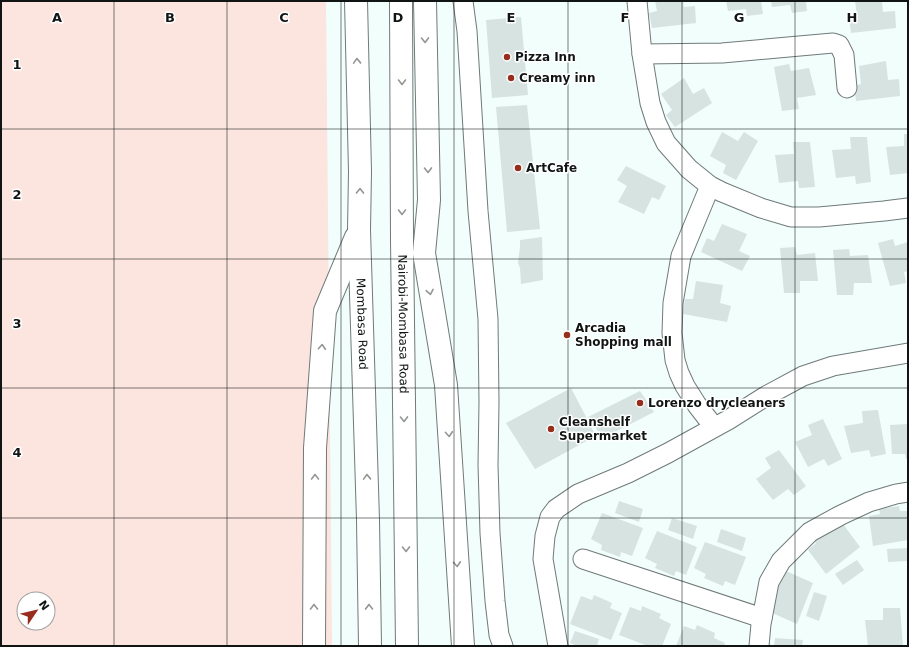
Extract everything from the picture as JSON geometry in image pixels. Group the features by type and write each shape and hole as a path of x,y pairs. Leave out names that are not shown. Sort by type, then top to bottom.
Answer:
{"highway":[{"name":"Mombasa Road","path":"356,1 360,172 359,230 368,520 370,646"},
{"name":"Nairobi-Mombasa Road","path":"401,1 402,240 407,646"},
{"path":"425,1 429,200 424,253 446,385 462,646"},
{"path":"314,646 315,448 325,311 359,230"},
{"path":"402,240 424,253"}],"street":[{"path":"463,1 467,31 478,211 488,319 488,465 490,533 495,601 499,635 503,646"},
{"path":"637,1 642,54 650,103 656,122 666,143 689,169 710,186 761,208 791,217 819,217 908,208"},
{"path":"642,54 722,53 833,42 839,45 844,55 847,88"},
{"path":"710,186 681,256 673,303 672,333 675,360 679,373 697,405 714,427"},
{"path":"558,646 543,559 545,536 550,517 556,509 578,494 628,473 668,453 803,376 833,366 908,353"},
{"path":"759,646 762,618 769,582 781,561 810,532 841,515 869,502 908,492"},
{"path":"583,558 762,618"}],"shaded area":[{"path":"1,1 326,1 332,646 1,646"}],"building":[{"path":"655,1 683,1 684,7 695,6 696,23 652,28 649,13 657,11"},
{"path":"726,1 761,1 763,14 747,16 746,9 728,11"},
{"path":"771,1 806,1 807,11 792,13 790,5 772,7"},
{"path":"855,1 882,1 883,12 895,11 896,28 851,33 849,18 857,16"},
{"name":"Pizza Inn","path":"521,17 528,95 492,98 486,20"},
{"path":"886,61 888,80 899,79 900,96 856,101 854,86 861,84 859,66"},
{"path":"789,64 791,71 809,68 816,95 797,98 799,109 782,111 774,67"},
{"path":"684,78 693,94 704,88 712,103 675,127 666,115 672,110 661,94"},
{"name":"ArtCafe","path":"527,105 540,229 507,232 496,107"},
{"path":"722,132 738,141 744,132 758,141 736,180 723,173 726,165 710,156"},
{"path":"904,134 908,134 908,173 890,175 886,147 904,146"},
{"path":"850,137 867,137 871,182 856,184 855,176 836,178 832,150 851,149"},
{"path":"793,142 810,142 815,187 799,188 798,181 779,183 775,155 794,154"},
{"path":"626,166 666,186 659,200 652,197 644,214 618,202 627,186 617,180"},
{"path":"722,224 747,234 739,251 750,256 742,271 701,252 707,238 714,241"},
{"path":"542,237 543,280 521,284 520,268 518,263 520,240"},
{"path":"893,239 895,246 908,242 908,271 904,272 906,283 890,286 878,243"},
{"path":"795,247 797,255 815,253 818,281 800,281 800,293 784,293 780,248"},
{"path":"849,249 850,256 868,255 872,283 854,283 853,295 837,295 833,250"},
{"path":"696,281 723,285 720,303 731,306 727,322 683,314 685,299 693,299"},
{"name":"Cleanshelf Supermarket","path":"571,388 596,436 535,469 506,423"},
{"path":"640,391 654,412 603,438 588,417"},
{"path":"878,410 886,454 871,457 869,450 851,453 844,426 863,423 862,411"},
{"path":"823,419 842,459 828,466 824,459 808,467 795,442 812,435 808,425"},
{"path":"908,424 908,459 906,459 905,454 892,454 890,425"},
{"path":"779,450 806,486 794,495 788,489 773,500 756,479 771,468 765,458"},
{"path":"619,501 643,509 639,522 615,513"},
{"path":"899,506 900,511 908,511 908,540 873,546 869,516 880,514 879,509"},
{"path":"602,513 643,528 632,556 621,552 620,557 601,550 602,545 591,539"},
{"path":"672,518 697,526 693,539 668,530"},
{"path":"843,524 860,547 826,574 808,550 816,543 813,539 829,527 832,531"},
{"path":"721,529 746,538 742,551 717,542"},
{"path":"657,531 697,547 686,575 676,571 674,576 655,568 657,564 645,558"},
{"path":"705,542 746,557 735,585 725,581 723,586 704,578 706,574 694,568"},
{"path":"908,548 908,561 888,562 887,549"},
{"path":"857,560 864,570 843,585 835,574"},
{"path":"786,571 813,583 797,624 770,612 776,581 780,583"},
{"path":"814,592 827,596 819,621 806,616"},
{"path":"594,595 612,603 610,608 622,613 611,640 570,624 581,596 592,600"},
{"path":"642,606 661,614 659,618 671,624 662,646 648,646 619,635 630,607 641,611"},
{"path":"883,608 900,608 903,646 868,646 865,620 883,620"},
{"path":"697,625 715,633 714,638 725,643 724,646 676,646 684,626 695,630"},
{"path":"575,631 599,639 597,646 578,646 570,643"},
{"path":"775,638 803,640 802,646 774,646"}],"place":[{"name":"Pizza Inn","path":"507,57"},
{"name":"Creamy inn","path":"511,78"},
{"name":"ArtCafe","path":"518,168"},
{"name":"Arcadia Shopping mall","path":"567,335"},
{"name":"Lorenzo drycleaners","path":"640,403"},
{"name":"Cleanshelf Supermarket","path":"551,429"}]}
